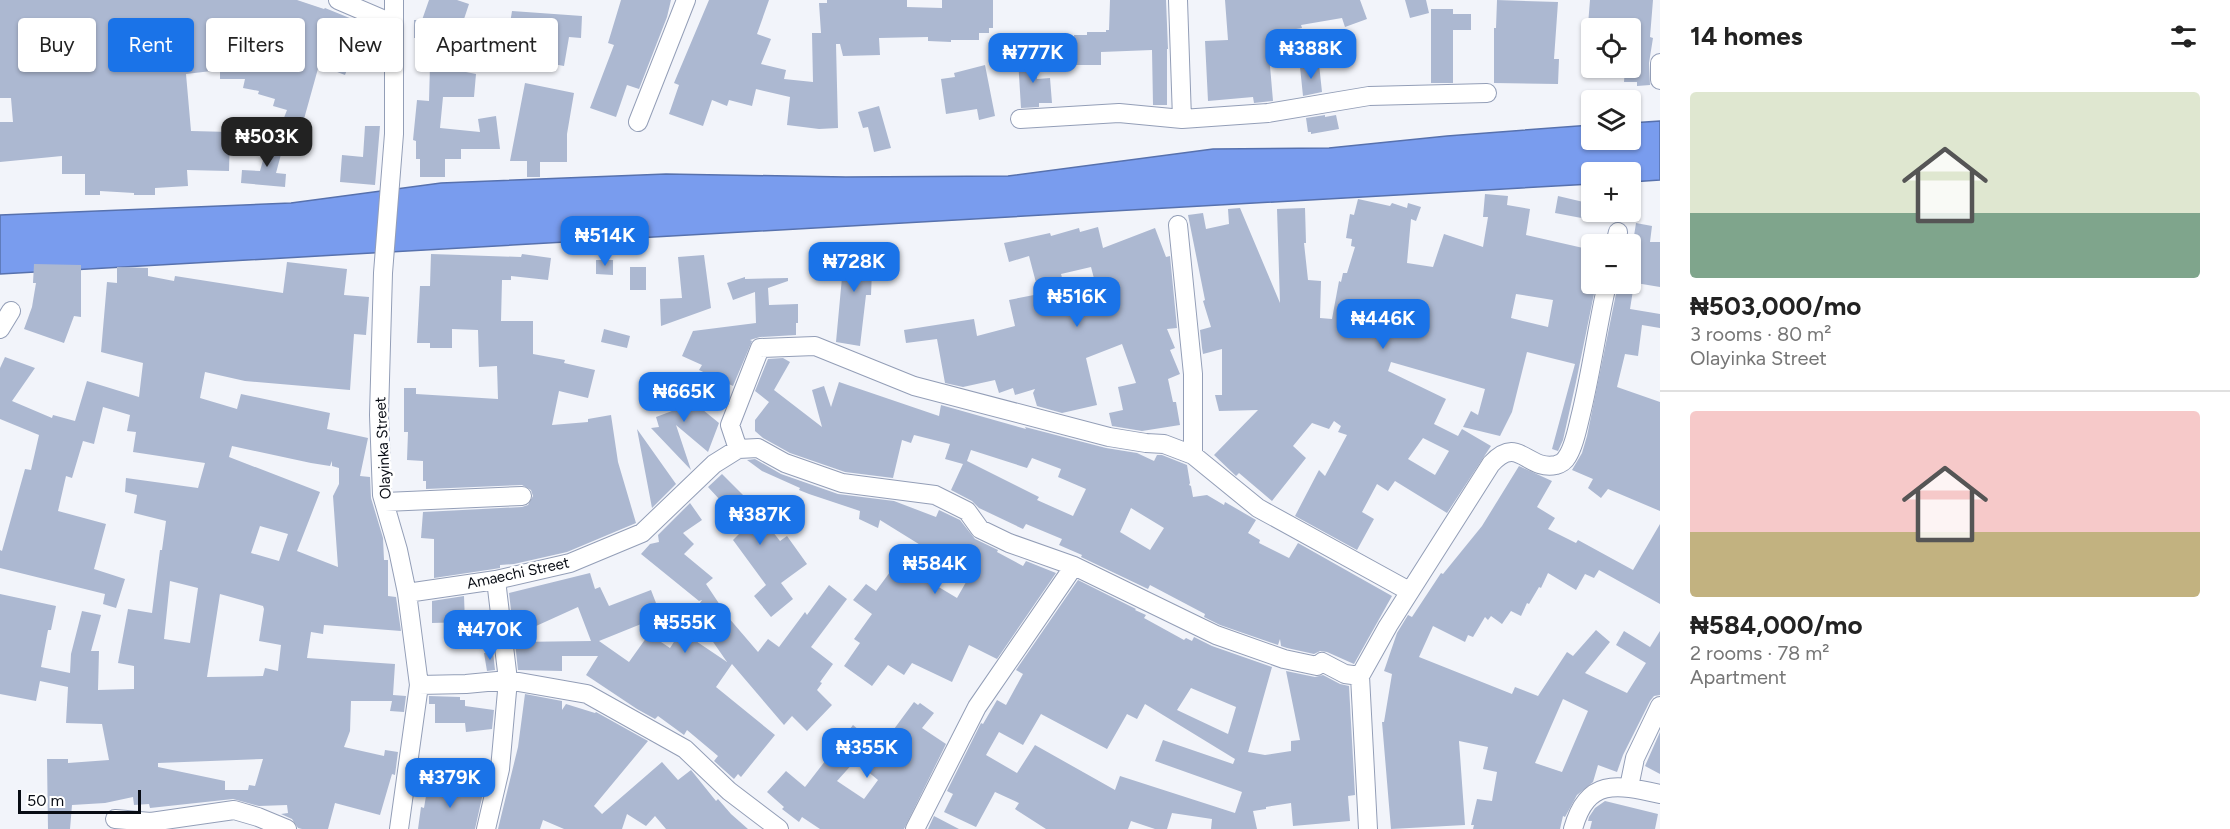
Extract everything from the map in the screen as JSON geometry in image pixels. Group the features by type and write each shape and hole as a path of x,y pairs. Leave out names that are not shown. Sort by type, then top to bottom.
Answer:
{"street":[{"path":"338,0 380,18"},
{"name":"Olayinka Street","path":"394,0 394,18"},
{"path":"638,122 686,0"},
{"path":"1178,0 1182,119"},
{"path":"1660,63 1660,80"},
{"name":"Olayinka Street","path":"394,72 394,134 383,273 379,415 384,498 398,549 419,685 399,829"},
{"path":"1020,119 1119,113 1182,119 1268,113 1369,96 1487,93"},
{"path":"1178,225 1192,374 1193,455"},
{"path":"1368,829 1360,676 1409,591 1491,464 1501,454 1512,451 1544,466 1559,465 1567,457 1575,437 1585,398 1605,294"},
{"path":"0,329 11,311"},
{"path":"1360,676 1345,674 1322,662 1317,666 1284,659 1216,635 1074,566 1009,543 980,529 967,511 935,495 842,483 786,463 758,448 738,449 730,425 760,348 815,346 914,386 1109,437 1146,444 1164,444 1193,455 1258,508 1409,591"},
{"name":"Amaechi Street","path":"406,593 496,580 570,563 642,533 714,464 738,449"},
{"path":"384,498 522,496"},
{"path":"915,829 977,706 1074,566"},
{"path":"486,829 500,769 508,680 496,580"},
{"path":"419,685 508,680 587,694 686,749 729,791 779,829"},
{"path":"1629,787 1635,758 1660,706"},
{"path":"1573,829 1585,800 1596,791 1629,787 1660,794"},
{"path":"115,819 151,822 234,810 287,829"}],"water":[{"path":"1660,121 1660,180 1641,181 1641,162 1581,162 1581,185 0,274 0,215 291,203 441,183 666,174 846,177 1008,176 1213,149 1329,148 1581,126 1581,150 1641,150 1641,122"}],"building":[{"path":"0,0 297,0 350,18 317,18 317,72 296,140 278,133 287,110 273,106 275,99 258,94 259,91 243,88 245,79 220,79 220,72 305,72 305,18 206,18 206,72 186,74 191,131 230,132 229,171 187,170 188,186 155,188 155,195 100,191 100,195 85,195 85,174 62,174 62,156 0,162 0,122 13,122 11,98 0,98"},
{"path":"429,0 457,0 469,4 464,18 423,18"},
{"path":"621,0 671,0 667,17 639,89 627,85 616,117 590,108 614,45 608,43"},
{"path":"709,0 769,0 757,34 771,39 761,64 786,70 784,79 813,82 812,33 821,33 819,3 827,3 827,0 907,0 907,7 942,8 942,0 993,0 993,28 989,28 989,33 979,33 979,40 951,40 951,42 928,41 928,37 879,38 880,55 843,56 840,44 836,44 838,128 819,129 787,125 790,97 756,89 752,106 729,100 727,106 712,100 703,126 669,114 679,85 674,83"},
{"path":"1110,0 1166,0 1167,105 1153,105 1152,50 1101,52 1101,65 1064,65 1063,50 1075,47 1074,35 1087,35 1087,32 1109,30"},
{"path":"1225,0 1360,0 1367,19 1345,27 1342,18 1301,25 1302,28 1273,33 1278,64 1270,66 1273,101 1254,103 1253,97 1208,101 1205,41 1228,40"},
{"path":"1405,0 1426,0 1429,13 1410,18"},
{"path":"1497,0 1558,2 1554,59 1559,59 1558,84 1494,83 1494,28 1496,28"},
{"path":"1590,0 1653,0 1650,85 1637,86 1637,82 1624,82 1624,78 1641,78 1641,18 1589,18"},
{"path":"1431,9 1453,9 1453,14 1471,14 1471,30 1453,30 1453,83 1431,83"},
{"path":"512,11 582,16 581,38 569,37 564,66 558,65 558,18 511,18"},
{"path":"1036,55 1037,79 1050,78 1052,103 1039,103 1039,107 1021,108 1018,59"},
{"path":"1319,64 1322,92 1303,96 1300,67"},
{"path":"985,65 995,116 979,120 977,109 946,114 941,79 955,77 954,73"},
{"path":"430,72 476,74 474,97 443,97 440,128 480,132 478,119 496,116 500,149 461,149 461,159 445,159 445,177 420,177 420,159 416,159 416,141 413,140 417,100 429,101"},
{"path":"525,83 574,93 567,134 567,162 540,162 540,177 527,177 527,161 510,161"},
{"path":"879,106 891,148 874,152 868,127 863,128 858,112"},
{"path":"1325,115 1325,117 1336,115 1339,129 1311,134 1308,132 1306,118"},
{"path":"365,126 380,126 375,185 340,182 342,155 363,157"},
{"path":"269,139 284,143 276,173 286,174 285,187 241,183 242,170 260,171"},
{"path":"1485,194 1508,196 1507,205 1530,209 1526,235 1581,248 1581,294 1594,294 1563,440 1558,451 1552,449 1575,364 1527,352 1512,412 1500,436 1463,427 1471,411 1478,415 1485,389 1391,362 1388,371 1446,399 1434,424 1458,436 1462,429 1491,446 1447,513 1395,481 1388,491 1377,484 1362,512 1374,519 1357,550 1295,516 1319,470 1325,476 1347,435 1338,432 1341,426 1334,421 1329,429 1312,423 1293,446 1306,458 1272,501 1239,473 1236,476 1214,455 1258,410 1219,411 1215,395 1222,395 1222,349 1203,354 1200,330 1211,327 1203,301 1205,300 1188,215 1203,213 1206,229 1229,224 1228,209 1240,208 1280,303 1277,209 1305,208 1306,243 1304,243 1308,280 1321,281 1320,318 1332,319 1339,281 1341,282 1343,273 1347,273 1355,247 1351,246 1352,239 1346,238 1350,214 1354,215 1358,199 1390,206 1392,203 1407,208 1408,203 1421,207 1416,221 1411,219 1407,263 1433,267 1444,234 1483,247 1488,217 1483,217","holes":["1516,294 1553,300 1548,327 1511,318","1423,438 1449,451 1435,475 1408,459"]},
{"path":"1558,196 1581,201 1581,218 1555,213"},
{"path":"1636,223 1652,226 1650,242 1660,242 1660,287 1641,284 1641,234 1634,234"},
{"path":"1098,227 1103,248 1155,228 1166,257 1170,256 1177,328 1167,329 1175,348 1170,350 1180,374 1168,379 1173,402 1176,402 1180,425 1142,431 1112,426 1109,413 1123,410 1118,387 1136,383 1122,344 1086,358 1097,405 1062,413 1037,406 1033,393 1035,389 1015,395 1013,388 999,393 995,380 963,387 945,383 937,339 906,343 904,330 974,319 977,336 1015,326 1009,300 1039,294 1029,256 1009,262 1004,243 1050,233 1051,236 1079,228 1080,232","holes":["1091,267 1097,290 1068,300 1061,274"]},
{"path":"845,245 873,246 871,295 866,295 860,346 836,342"},
{"path":"431,254 521,257 522,254 551,258 548,280 511,276 511,280 502,280 501,321 533,321 533,354 565,360 564,363 595,370 588,398 559,391 552,425 588,422 588,419 611,415 618,462 636,523 567,552 500,565 500,568 434,578 434,539 421,538 423,512 522,507 528,505 533,496 531,490 522,485 426,489 426,481 423,481 423,461 407,460 408,432 404,432 404,388 416,388 416,394 498,399 497,366 479,367 478,330 452,329 452,348 430,348 430,343 417,343 420,286 430,286"},
{"path":"704,255 711,308 661,326 660,299 682,298 678,257"},
{"path":"596,260 613,260 613,275 596,274"},
{"path":"287,262 347,269 344,295 369,297 366,335 354,334 350,390 245,381 205,372 200,398 237,409 241,394 330,413 327,429 368,438 360,476 370,477 371,498 383,538 384,560 388,560 388,596 396,597 401,631 324,625 323,634 311,632 307,658 395,664 393,695 406,696 404,712 390,711 392,701 351,701 350,731 344,747 384,756 385,750 398,752 395,775 392,774 380,815 335,803 328,829 302,829 298,828 292,819 281,814 288,813 287,805 259,806 233,799 150,808 149,804 134,805 133,797 105,803 72,805 70,829 48,829 47,759 68,759 68,763 109,760 102,724 66,723 68,687 40,681 36,701 0,694 0,594 56,606 51,630 48,630 41,667 70,673 71,654 82,611 101,615 91,651 99,651 98,690 134,689 134,666 118,663 128,609 152,613 166,521 134,513 137,495 125,492 126,478 198,488 205,463 133,452 136,432 127,431 130,415 103,407 94,444 83,441 72,478 66,476 58,511 106,524 94,569 125,579 116,608 103,604 105,594 0,568 0,550 2,551 25,469 31,470 39,435 0,419 0,368 5,357 35,368 12,401 52,418 53,415 75,421 87,381 139,397 143,363 101,352 107,282 117,283 117,267 148,268 148,276 174,281 175,276 283,293","holes":["232,446 330,466 332,461 332,466 339,468 339,484 333,496 338,567 297,551 320,492 229,457","260,526 288,534 279,561 251,553","170,581 198,588 190,643 164,639","220,594 263,606 259,641 281,645 278,671 265,668 263,676 207,677","263,759 255,786 249,785 248,790 225,790 225,781 158,767 158,763"]},
{"path":"34,264 81,265 81,317 74,316 64,343 24,329 32,307 36,283 33,283"},
{"path":"630,267 646,267 646,290 630,290"},
{"path":"745,277 745,279 788,278 788,281 768,288 769,305 798,304 798,323 796,323 796,335 760,337 750,340 752,341 733,386 699,370 702,365 682,356 693,331 756,323 755,292 733,300 727,283"},
{"path":"1616,294 1632,294 1630,309 1660,314 1660,328 1642,325 1638,356 1625,354 1617,387 1660,402 1660,511 1608,489 1601,498 1588,488 1593,479 1572,470 1582,453"},
{"path":"604,329 630,336 627,348 601,342"},
{"path":"783,358 790,362 774,390 822,427 812,390 824,386 831,407 839,382 939,416 941,405 1026,429 1025,427 1106,448 1137,453 1154,461 1157,455 1162,455 1187,465 1193,497 1207,495 1224,505 1225,502 1256,520 1248,533 1260,540 1259,543 1289,558 1298,543 1392,596 1354,664 1327,652 1320,651 1314,654 1287,648 1281,646 1280,639 1278,645 1220,625 1204,617 1205,614 1150,585 1148,589 1081,557 1082,555 1059,545 1062,539 1026,524 1023,529 979,508 972,501 951,490 963,464 945,459 950,444 914,435 911,443 902,440 893,478 845,472 790,453 763,438 755,431 755,420 769,402 755,391 768,359","holes":["971,450 1027,468 1032,458 1061,469 1058,477 1086,489 1073,516 1037,500 1039,497 967,461","1131,508 1164,528 1150,550 1120,532"]},
{"path":"670,383 719,423 708,452 676,425 691,470 651,428 659,427 656,417 672,411 660,396"},
{"path":"637,429 676,484 652,508"},
{"path":"755,459 781,474 838,494 894,501 936,517 939,510 960,520 975,539 1023,566 1026,561 1056,573 997,659 969,645 952,682 912,663 904,675 888,665 872,686 844,666 860,643 854,639 872,614 853,600 866,584 876,591 890,572 904,583 912,571 957,598 974,568 939,552 937,556 921,548 922,546 880,520 878,528 859,519 860,511 799,490 800,488 762,471 747,460"},
{"path":"1519,466 1552,481 1537,507 1555,518 1548,529 1576,543 1578,540 1633,570 1660,524 1660,604 1599,570 1594,578 1585,574 1576,590 1548,573 1541,588 1539,587 1529,604 1527,603 1521,616 1511,611 1502,624 1491,616 1488,620 1485,617 1473,637 1468,635 1465,642 1433,626 1419,657 1512,694 1515,687 1538,696 1567,652 1573,656 1596,630 1610,642 1585,673 1627,693 1646,663 1616,645 1624,631 1650,647 1660,631 1660,695 1654,696 1650,701 1617,772 1598,765 1593,782 1577,795 1565,817 1563,816 1560,829 1473,829 1474,825 1471,825 1477,799 1492,801 1497,772 1483,769 1488,747 1459,741 1465,825 1391,829 1382,722 1384,722 1392,674 1384,671 1397,633 1408,615 1412,617 1441,573 1443,574 1482,526","holes":["1563,699 1588,711 1562,772 1535,763"]},
{"path":"722,474 745,497 780,541 787,536 807,564 781,583 793,599 771,617 754,596 766,585 733,540 741,532 715,506 720,500 708,487"},
{"path":"690,503 702,520 683,533 694,544 684,554 713,578 706,584 728,617 758,652 768,639 779,647 829,585 847,599 811,647 833,664 817,690 832,705 807,731 792,716 784,725 732,664 716,687 775,735 741,777 738,774 734,779 714,761 718,756 687,730 684,735 658,716 655,719 637,709 586,675 598,656 562,656 562,671 518,670 515,642 591,641 578,607 514,636 509,593 590,573 595,589 600,587 609,606 651,590 661,616 599,641 629,662 649,634 670,648 681,631 727,662 693,613 702,600 699,601 641,554 650,544 659,542 658,535"},
{"path":"1078,580 1136,609 1146,615 1144,618 1184,640 1186,638 1192,641 1194,637 1212,646 1272,667 1248,752 1265,755 1291,751 1291,741 1300,740 1286,671 1315,677 1323,675 1349,686 1355,795 1348,796 1350,821 1293,826 1291,803 1253,811 1257,829 1211,829 1212,819 1172,813 1167,829 1155,829 1131,821 1128,829 1046,829 1015,809 1019,803 995,792 976,827 944,812 953,794 947,791 981,723 983,724 997,700 1006,705 1023,674 1016,670","holes":["1191,688 1236,707 1228,734 1177,710","1145,704 1235,759 1233,764 1163,740 1155,761 1242,792 1235,813 1120,776 1115,790 1035,745 1017,773 986,755 999,732 1023,745 1041,714 1107,749 1127,714 1137,719"]},
{"path":"464,596 465,622 432,623 432,601"},
{"path":"493,652 495,670 487,671 484,653"},
{"path":"525,694 562,701 562,710 566,704 596,712 648,741 594,806 602,814 662,762 678,780 691,770 716,801 718,799 748,829 666,829 655,816 646,826 627,814 622,829 564,829 543,820 540,829 498,829 518,747"},
{"path":"429,696 460,697 460,700 465,700 465,706 494,710 492,729 466,732 465,723 435,723 435,704 429,704"},
{"path":"914,702 918,705 920,703 934,713 922,728 946,744 904,829 820,829 802,817 799,822 782,809 784,807 767,792 786,771 805,787 853,725 880,748","holes":["855,761 878,780 864,799 837,781"]},
{"path":"1660,732 1660,774 1645,766"},
{"path":"428,784 483,793 475,829 418,829 421,807 424,808"},
{"path":"1605,801 1658,814 1655,829 1590,829 1592,821 1588,821 1589,817 1595,808"},
{"path":"934,816 959,829 928,829"}]}
